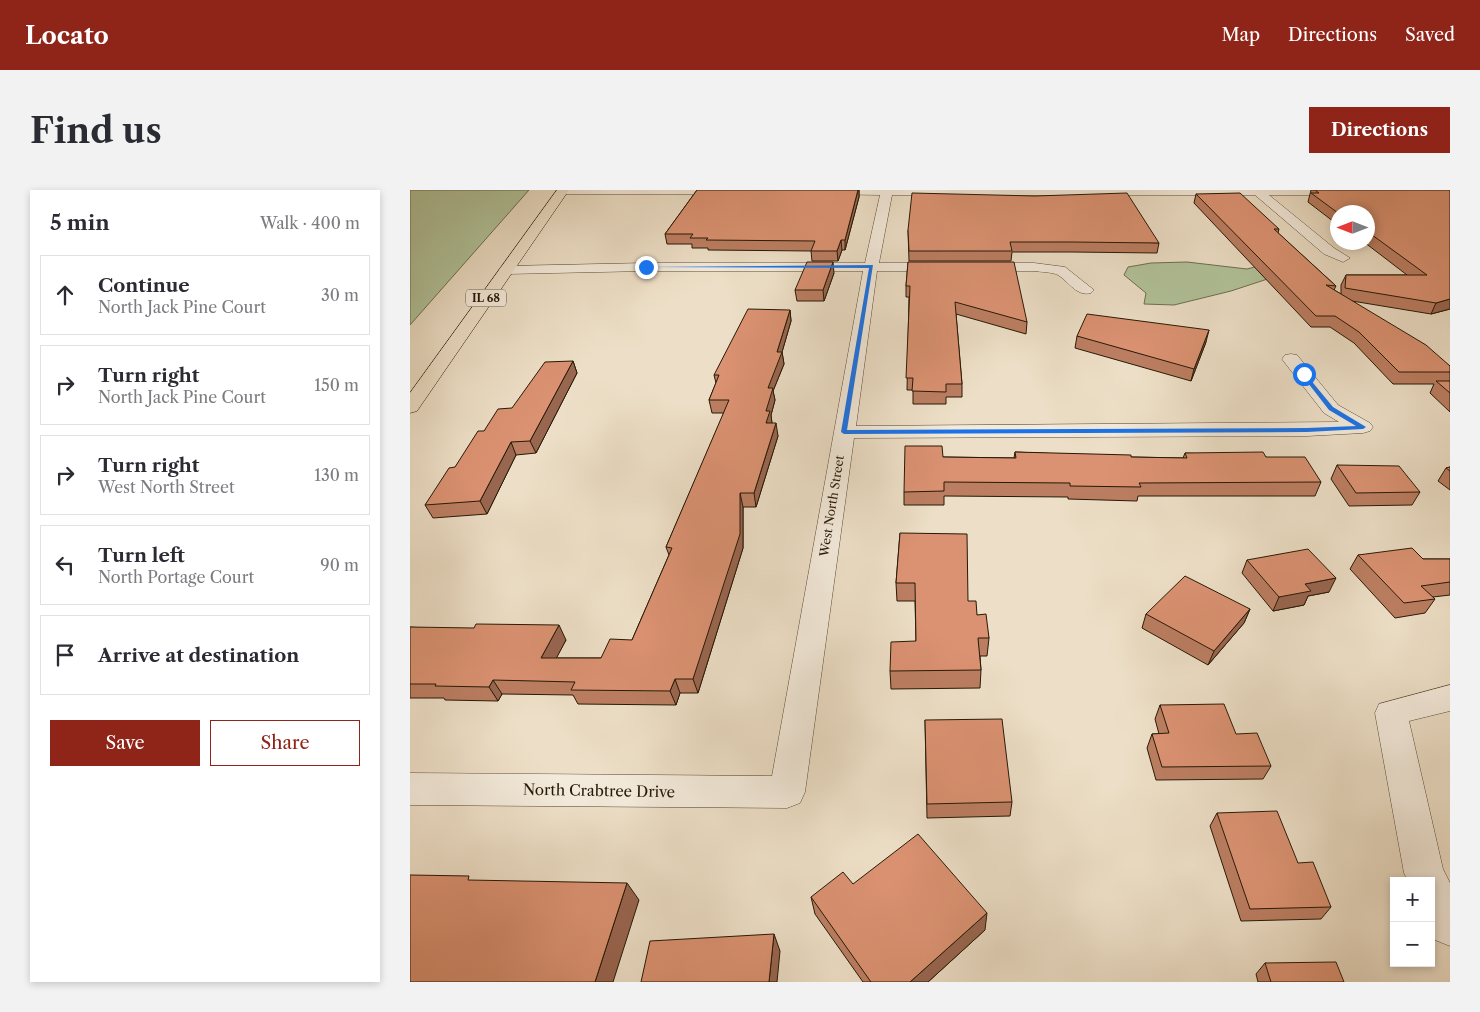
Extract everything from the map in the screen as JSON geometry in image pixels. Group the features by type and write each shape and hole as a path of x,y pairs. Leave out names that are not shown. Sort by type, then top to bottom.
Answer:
{"main road":[{"name":"IL 68","path":"410,407 563,190"}],"street":[{"path":"563,190 745,191"},
{"path":"810,191 1363,192"},
{"name":"West North Street","path":"787,792 844,432 872,266 887,191"},
{"path":"1257,191 1329,251 1343,258"},
{"path":"506,270 872,266 1034,267 1060,270 1086,290"},
{"path":"844,432 1307,430 1363,427 1331,409 1291,359"},
{"path":"1426,877 1391,713 1450,698"},
{"name":"North Crabtree Drive","path":"410,789 787,792"},
{"path":"1435,896 1450,925"}],"green space":[{"path":"410,190 529,190 410,325"},
{"path":"1292,257 1305,259 1310,265 1231,291 1174,305 1144,304 1146,293 1124,275 1128,267 1151,263 1187,262 1247,269"}],"building":[{"path":"697,190 858,190 845,240 841,240 837,251 811,251 815,241 706,240 708,238 690,238 693,234 665,234"},
{"path":"1315,190 1450,190 1450,299 1436,303 1345,288 1346,275 1427,275 1375,237 1375,205 1330,205 1330,207 1311,193 1319,193"},
{"path":"912,193 1035,196 1127,193 1159,243 1010,242 1012,251 909,251 908,230"},
{"path":"1240,193 1279,229 1274,229 1336,286 1326,285 1426,345 1450,366 1450,372 1399,372 1359,332 1335,316 1316,316 1196,194"},
{"path":"807,262 833,262 823,290 795,290"},
{"path":"908,262 1014,262 1027,322 955,302 962,384 946,384 946,392 912,391 913,378 906,378 910,286 906,286"},
{"path":"748,309 790,310 777,352 782,352 768,388 773,388 766,411 770,411 766,423 776,423 754,493 740,493 740,534 693,679 675,679 670,691 571,690 575,682 493,680 489,687 410,684 410,627 474,628 476,624 559,625 541,658 601,658 610,639 632,640 672,548 666,547 729,400 709,400 719,375 714,375"},
{"path":"1087,314 1209,330 1194,369 1077,336"},
{"path":"573,361 530,441 511,442 480,501 425,505 449,468 455,467 478,431 484,431 498,409 512,408 545,362"},
{"path":"1436,381 1450,381 1450,393"},
{"path":"905,446 942,446 943,457 1016,458 1015,452 1187,458 1185,453 1263,452 1266,457 1305,457 1321,482 1139,483 1141,487 1070,486 1070,483 944,482 944,491 904,492"},
{"path":"1337,465 1399,466 1420,492 1356,493"},
{"path":"900,533 967,534 968,601 976,601 977,615 986,614 989,638 978,638 981,670 890,671 891,642 916,641 915,583 896,583"},
{"path":"1412,548 1423,559 1450,559 1450,582 1421,586 1435,599 1404,603 1358,555"},
{"path":"1308,549 1336,578 1305,584 1311,591 1279,597 1247,560"},
{"path":"1185,576 1250,609 1214,651 1146,614"},
{"path":"1224,704 1236,734 1257,733 1271,766 1162,767 1152,734 1169,733 1160,705"},
{"path":"1002,719 1012,802 927,804 925,720"},
{"path":"1277,811 1298,863 1313,862 1331,907 1250,909 1217,813"},
{"path":"918,834 987,913 910,982 871,982 811,897 843,872 853,884"},
{"path":"410,875 469,876 468,880 627,883 595,982 410,982"},
{"path":"774,934 769,982 641,982 650,941"},
{"path":"1336,962 1344,982 1271,982 1265,963"}],"route":[{"path":"646,267 872,266 844,432 1307,430 1363,427 1331,409 1304,374"}]}
